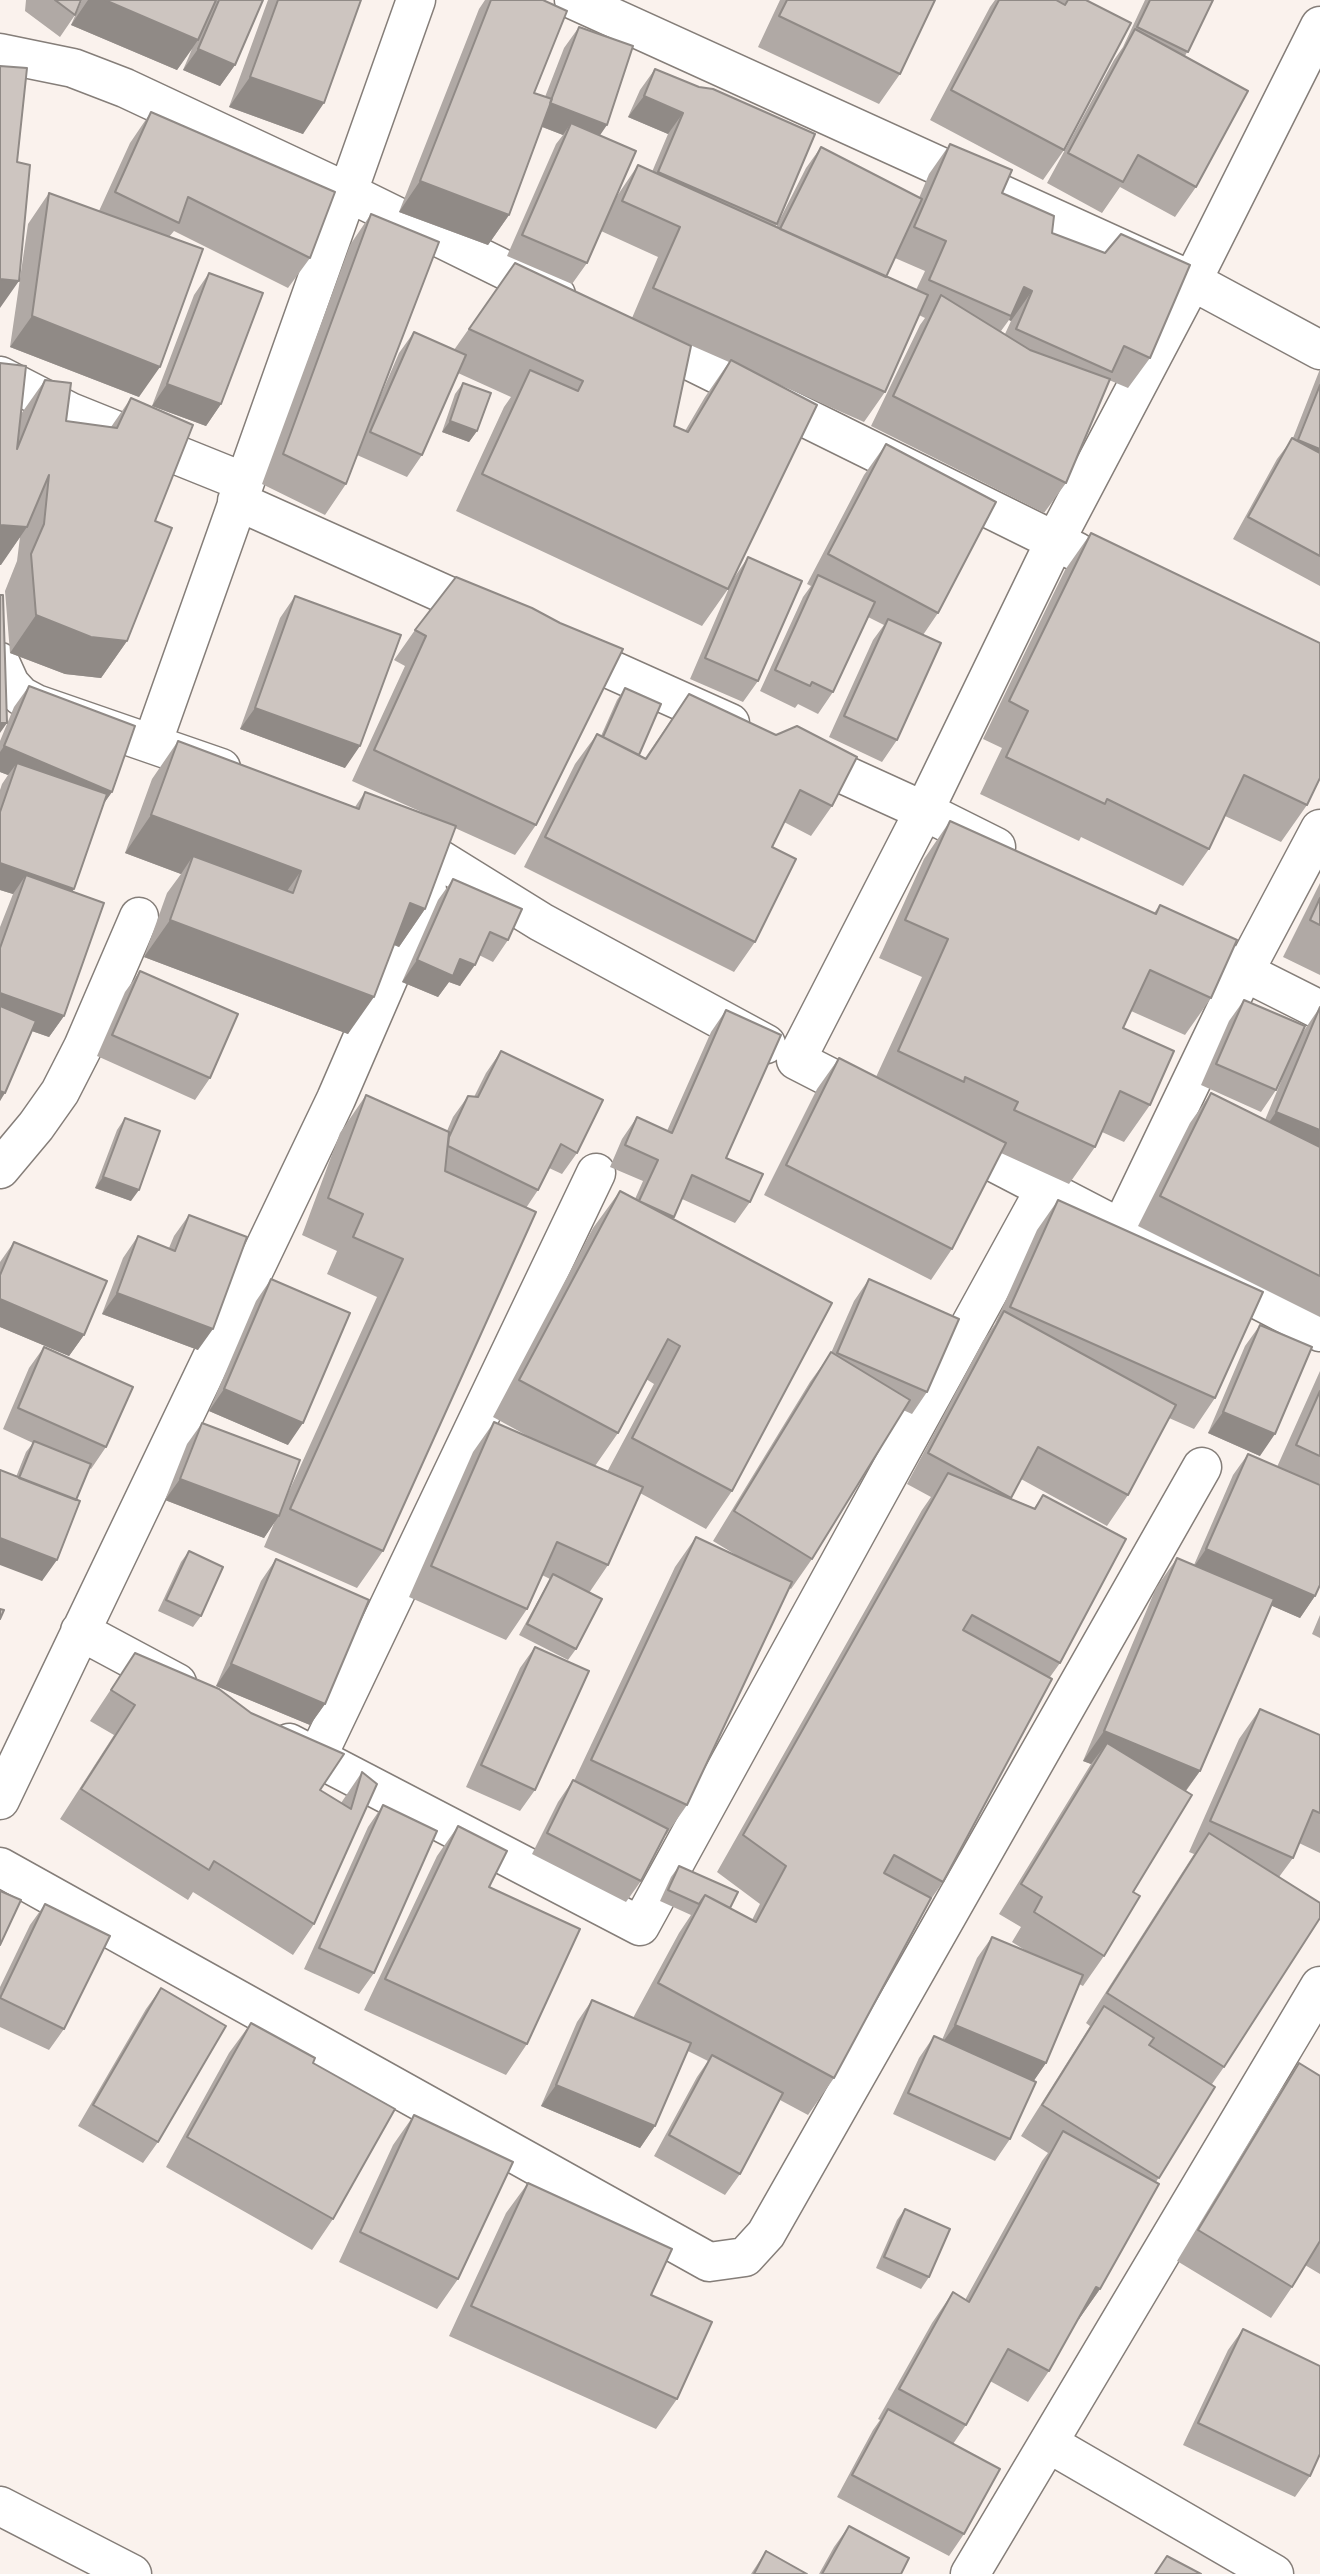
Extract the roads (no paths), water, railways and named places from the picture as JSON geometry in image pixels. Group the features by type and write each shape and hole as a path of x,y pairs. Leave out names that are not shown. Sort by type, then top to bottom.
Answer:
{"street":[{"path":"152,744 416,0"},
{"path":"574,0 1192,281 1320,349"},
{"path":"796,1060 924,811 1055,541 1192,281 1320,26"},
{"path":"0,53 73,68 125,88 347,192 1103,565"},
{"path":"0,376 524,630 924,811 1023,860"},
{"path":"0,662 10,684 21,696 36,704 254,780"},
{"path":"367,821 403,835 541,922 796,1060 1320,1332"},
{"path":"1121,1228 1244,972 1320,829"},
{"path":"0,1800 335,1099 440,858"},
{"path":"0,1169 60,1093 83,1047 139,917"},
{"path":"1146,922 1320,1010"},
{"path":"317,1757 596,1173"},
{"path":"257,1726 640,1926 1045,1189"},
{"path":"0,1867 709,2262 744,2257 766,2234 1202,1467"},
{"path":"80,1631 210,1700"},
{"path":"970,2574 1320,1986"},
{"path":"1048,2443 1274,2574"},
{"path":"0,2506 132,2574"}]}
